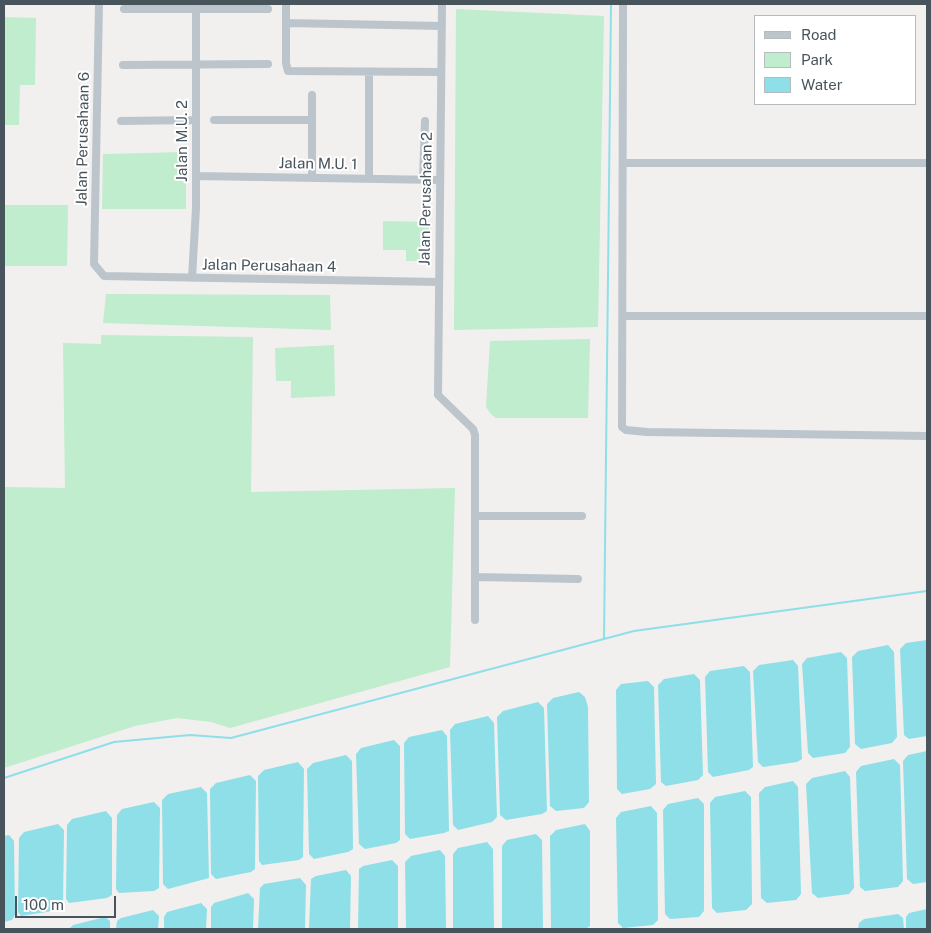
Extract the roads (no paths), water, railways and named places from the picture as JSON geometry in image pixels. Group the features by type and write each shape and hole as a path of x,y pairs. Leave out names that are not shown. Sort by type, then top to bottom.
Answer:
{"street":[{"name":"Jalan Perusahaan 6","path":"98,4 94,264 100,272"},
{"path":"286,4 286,69 292,72 441,72"},
{"name":"Jalan Perusahaan 2","path":"442,4 438,395 473,429 475,435 476,516"},
{"path":"623,4 623,316 620,422 623,429 647,432 927,436"},
{"path":"124,9 196,6 268,9"},
{"name":"Jalan M.U. 2","path":"192,278 196,176 196,6"},
{"path":"286,23 442,26"},
{"path":"123,65 268,64"},
{"path":"369,72 369,178"},
{"path":"312,95 312,178"},
{"path":"122,121 196,120"},
{"path":"214,120 312,120"},
{"path":"423,179 425,121"},
{"path":"623,164 927,163"},
{"name":"Jalan M.U. 1","path":"196,176 440,180"},
{"name":"Jalan Perusahaan 4","path":"100,272 110,277 439,282"},
{"path":"623,316 927,316"},
{"path":"476,620 476,516 582,516"},
{"path":"476,577 578,579"}],"water":[{"path":"927,640 927,736 909,739 904,735 900,649 906,643"},
{"path":"888,645 894,652 897,737 892,743 861,749 855,744 852,657 858,651"},
{"path":"841,652 847,658 850,747 845,753 813,758 808,753 802,664 807,658"},
{"path":"793,660 798,666 802,759 797,762 763,767 758,762 753,671 759,665"},
{"path":"744,666 750,672 753,767 749,770 713,777 708,772 705,677 710,671"},
{"path":"694,674 700,680 703,775 698,780 666,786 661,782 658,685 664,679"},
{"path":"648,681 654,687 656,784 650,789 622,794 617,789 616,690 621,684"},
{"path":"579,692 585,697 588,707 589,802 584,808 556,811 550,806 547,704 553,698"},
{"path":"538,702 544,708 547,811 542,814 506,820 500,815 497,717 503,711"},
{"path":"488,716 494,723 497,817 492,822 458,830 453,825 450,730 455,724"},
{"path":"442,730 447,736 449,831 410,839 405,834 404,743 409,737"},
{"path":"394,740 400,746 400,840 396,843 365,849 359,844 356,754 361,748"},
{"path":"927,751 927,882 913,884 907,879 903,761 908,755"},
{"path":"346,755 352,761 353,849 348,852 314,859 309,854 307,769 313,763"},
{"path":"894,759 900,765 903,881 898,887 865,891 860,887 856,772 861,766"},
{"path":"298,762 304,769 303,857 299,860 262,865 259,861 258,776 264,770"},
{"path":"845,771 850,777 854,888 849,894 818,898 812,893 806,784 812,778"},
{"path":"250,775 256,781 255,869 251,872 216,879 211,874 210,789 216,783"},
{"path":"793,781 798,787 801,894 796,900 767,903 761,898 759,793 765,787"},
{"path":"201,787 207,793 209,878 168,889 163,884 162,800 168,794"},
{"path":"745,791 751,797 752,904 746,910 717,913 712,908 710,803 715,797"},
{"path":"698,798 704,804 704,911 699,917 670,919 665,914 663,810 668,804"},
{"path":"154,802 160,808 159,888 154,891 119,893 116,889 117,815 122,809"},
{"path":"651,806 657,813 658,920 653,925 623,928 618,923 616,818 621,812"},
{"path":"106,811 112,818 112,895 107,898 69,903 66,899 67,825 72,819"},
{"path":"58,824 64,830 63,907 59,910 21,916 18,912 19,838 24,832"},
{"path":"585,824 590,831 590,926 586,929 551,929 550,836 556,830"},
{"path":"536,834 542,840 543,929 502,929 502,846 507,840"},
{"path":"9,835 14,841 15,915 12,920 4,922 4,836"},
{"path":"487,842 493,849 494,929 453,929 453,854 458,848"},
{"path":"440,850 445,856 446,929 406,929 405,862 411,856"},
{"path":"392,860 398,866 398,929 358,929 359,869 363,866"},
{"path":"346,870 351,876 350,929 309,929 311,879 316,876"},
{"path":"300,878 306,885 305,929 258,929 260,888 264,884"},
{"path":"248,893 254,899 253,929 211,929 211,907 214,903"},
{"path":"201,903 207,909 206,929 164,929 164,917 167,912"},
{"path":"927,909 927,929 906,929 906,917 909,913"},
{"path":"153,910 159,916 158,929 116,929 117,921 121,918"},
{"path":"898,914 903,918 904,929 858,929 859,923 864,919"},
{"path":"105,917 110,921 110,929 69,929 73,925"}],"waterway":[{"path":"604,639 611,4"},
{"path":"4,778 114,742 190,735 231,738 634,631 927,591"}]}
